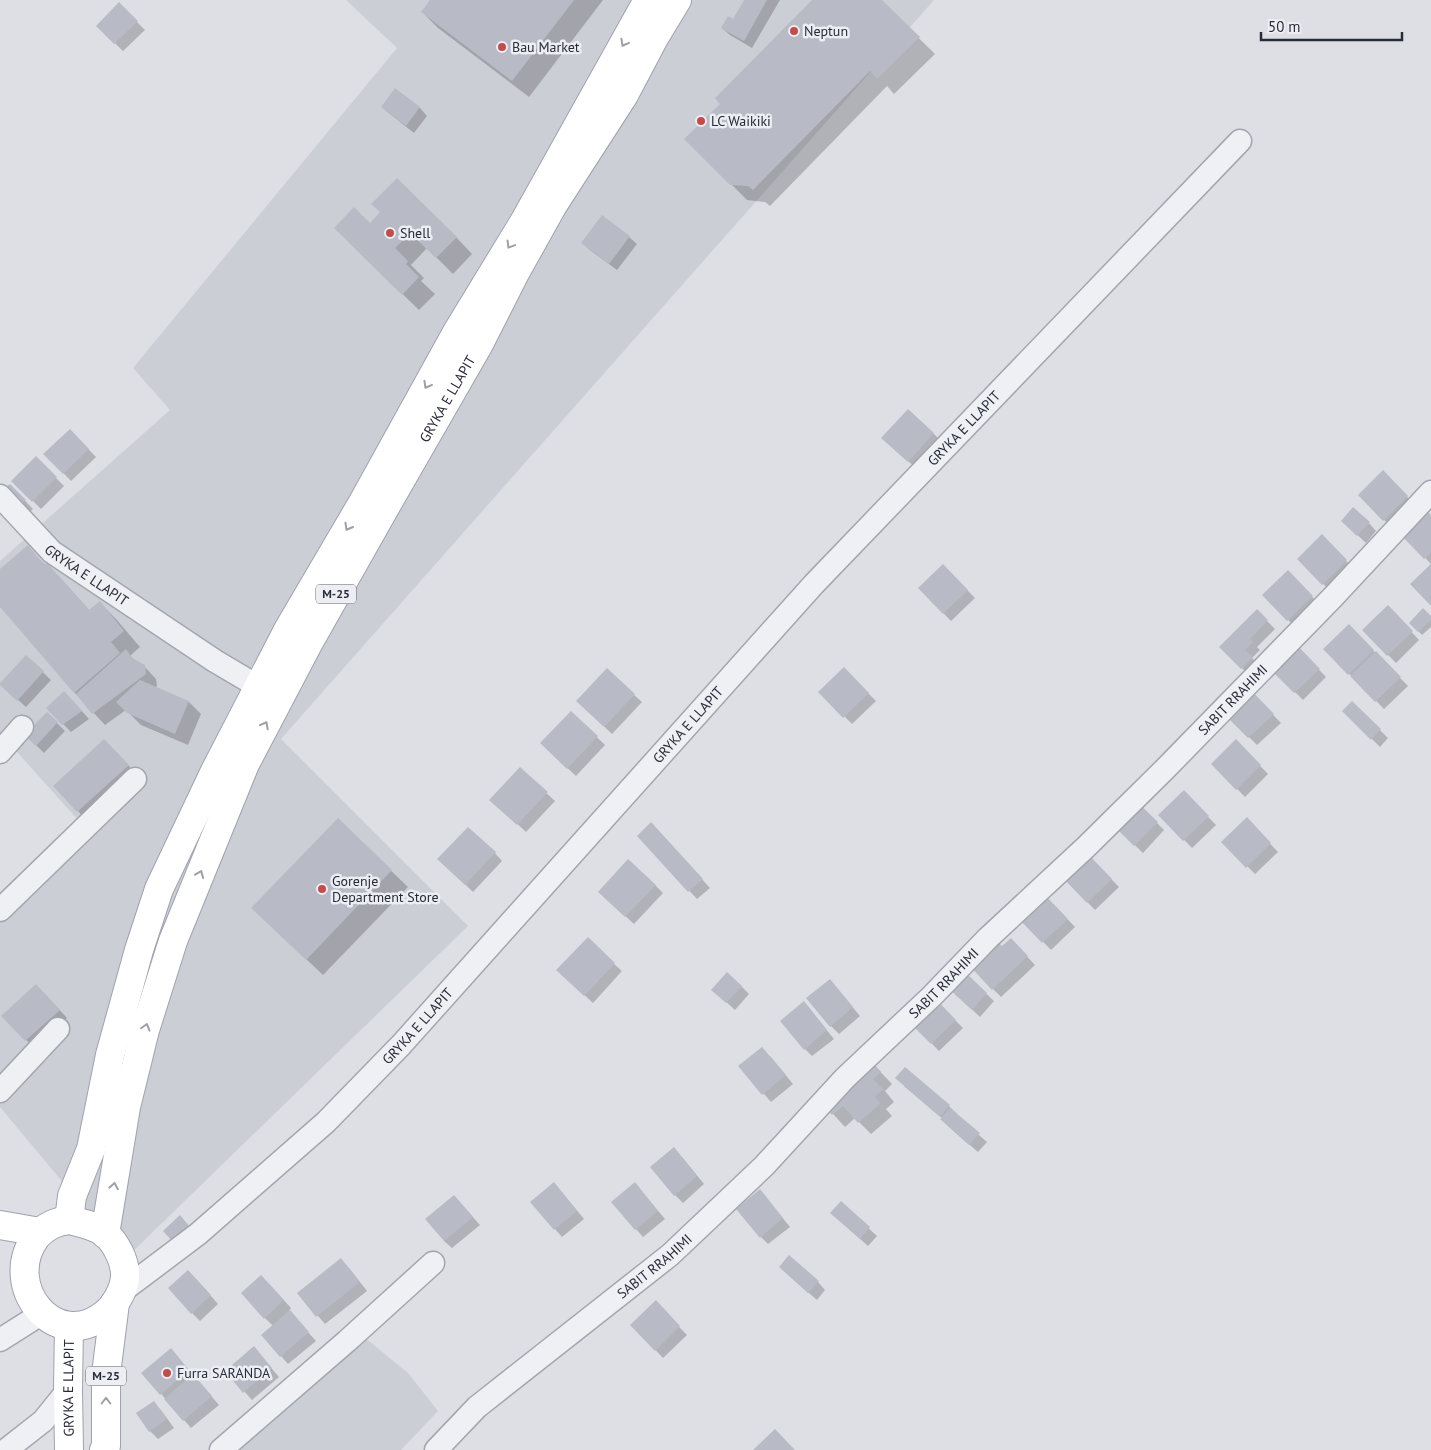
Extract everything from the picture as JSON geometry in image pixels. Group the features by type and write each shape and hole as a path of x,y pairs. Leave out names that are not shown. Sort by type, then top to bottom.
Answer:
{"main road":[{"name":"GRYKA E LLAPIT","path":"69,1220 72,1196 91,1149 110,1054 139,950 159,889 214,771 290,628 363,502 457,332 524,222 648,0"},
{"name":"GRYKA E LLAPIT","path":"105,1234 126,1107 145,1030 173,941 245,764 309,642 479,344 515,273 553,205 624,95 654,38 677,0"},
{"path":"0,1274 41,1314 58,1323 69,1326 85,1325 107,1313 118,1297 125,1278 120,1254 105,1234 94,1227 69,1220 61,1221 40,1232 30,1244 23,1258 21,1274 24,1289 30,1302 41,1314"},
{"path":"0,1226 40,1232"},
{"name":"M-25","path":"104,1450 106,1446 106,1374 118,1297"},
{"name":"GRYKA E LLAPIT","path":"69,1326 69,1450"}],"street":[{"name":"GRYKA E LLAPIT","path":"118,1297 198,1234 326,1122 401,1045 814,584 1240,141"},
{"name":"SABIT RRAHIMI","path":"436,1450 477,1407 670,1255 764,1166 845,1078 1165,769 1333,597 1431,492"},
{"name":"GRYKA E LLAPIT","path":"0,496 52,552 198,651 259,687"},
{"path":"0,752 22,727"},
{"path":"0,910 135,779"},
{"path":"0,1091 58,1029"},
{"path":"221,1450 347,1341 432,1263"},
{"path":"0,1340 41,1314"},
{"path":"6,1450 43,1421 68,1390"}],"shaded area":[{"path":"346,0 934,0 281,739 468,926 126,1258 0,1107 0,913 87,830 0,733 0,561 170,410 133,368 397,48"},
{"path":"359,1333 408,1373 438,1411 401,1450 233,1450"}],"building":[{"name":"Bau Market","path":"430,0 574,0 512,81 421,12"},
{"path":"744,0 767,0 744,41 721,28 728,16 733,19"},
{"path":"812,0 882,0 920,37 877,79 870,71 753,190 748,186 730,185 684,139 720,104 715,98"},
{"path":"119,2 138,21 114,44 96,26"},
{"path":"395,88 420,107 406,126 381,107"},
{"path":"397,178 457,237 436,258 410,233 395,248 408,261 406,264 419,277 402,295 334,228 354,207 370,223 380,212 371,204"},
{"path":"602,215 630,236 609,264 581,243"},
{"path":"908,409 934,433 908,462 881,438"},
{"path":"70,429 89,449 63,474 43,454"},
{"path":"36,456 57,477 32,502 11,481"},
{"path":"1383,470 1408,496 1383,521 1358,495"},
{"path":"10,484 26,500 17,508 2,490"},
{"path":"1353,507 1370,522 1357,536 1341,521"},
{"path":"1425,509 1431,515 1431,553 1424,559 1399,533"},
{"path":"1322,534 1347,560 1322,585 1297,559"},
{"path":"28,545 44,565 47,563 89,610 100,601 124,631 111,642 120,653 74,693 0,607 0,569"},
{"path":"943,564 968,590 943,614 918,588"},
{"path":"1431,564 1431,606 1410,584"},
{"path":"1288,570 1313,596 1287,621 1262,595"},
{"path":"1388,605 1413,631 1387,656 1362,630"},
{"path":"1423,608 1431,616 1431,620 1418,632 1409,623"},
{"path":"1257,609 1268,620 1250,639 1253,642 1245,650 1253,657 1241,669 1219,647"},
{"path":"1349,624 1374,650 1348,675 1323,649"},
{"path":"1295,643 1320,669 1294,693 1269,668"},
{"path":"126,649 132,658 145,665 146,674 92,714 76,694"},
{"path":"1376,651 1401,677 1375,702 1350,676"},
{"path":"26,655 44,671 17,701 0,683"},
{"path":"844,667 869,693 843,718 818,692"},
{"path":"607,668 635,694 604,727 576,701"},
{"path":"140,680 189,701 175,734 127,713 116,702"},
{"path":"1249,688 1274,714 1248,738 1223,713"},
{"path":"64,691 82,711 62,725 46,708"},
{"path":"1352,701 1381,729 1371,740 1342,711"},
{"path":"571,711 598,736 567,769 540,743"},
{"path":"47,712 58,722 36,746 24,735"},
{"path":"104,739 129,765 77,812 53,786"},
{"path":"1236,739 1261,765 1236,790 1211,764"},
{"path":"520,767 548,792 517,825 489,800"},
{"path":"1184,790 1209,816 1183,841 1158,815"},
{"path":"1135,800 1158,822 1134,846 1112,824"},
{"path":"1247,817 1271,843 1246,868 1221,842"},
{"name":"Gorenje Department Store","path":"338,818 392,870 306,960 251,908"},
{"path":"651,822 703,879 688,892 637,836"},
{"path":"468,827 496,852 465,885 437,859"},
{"path":"1087,853 1112,879 1087,903 1062,877"},
{"path":"628,859 656,885 625,917 598,892"},
{"path":"1043,893 1068,919 1042,943 1017,917"},
{"path":"588,937 615,963 584,996 556,970"},
{"path":"994,938 1002,946 1011,938 1028,956 992,990 967,963"},
{"path":"964,971 987,993 972,1010 948,988"},
{"path":"727,972 742,986 726,1003 711,990"},
{"path":"830,979 853,1007 830,1027 806,998"},
{"path":"36,984 60,1010 25,1041 1,1016"},
{"path":"931,994 956,1020 931,1044 906,1019"},
{"path":"804,1001 827,1030 804,1050 780,1021"},
{"path":"762,1047 786,1075 762,1095 738,1066"},
{"path":"871,1060 881,1072 873,1079 883,1089 875,1097 881,1103 858,1123 843,1106 832,1115 822,1104"},
{"path":"905,1067 950,1105 940,1117 895,1078"},
{"path":"950,1108 980,1133 969,1145 940,1119"},
{"path":"674,1147 697,1176 674,1196 650,1167"},
{"path":"554,1182 577,1211 554,1230 530,1202"},
{"path":"635,1182 658,1211 635,1230 611,1202"},
{"path":"760,1189 783,1218 760,1238 736,1209"},
{"path":"454,1195 473,1217 444,1241 425,1219"},
{"path":"841,1201 870,1227 860,1239 830,1213"},
{"path":"180,1215 190,1227 173,1242 163,1231"},
{"path":"789,1255 819,1281 808,1293 779,1267"},
{"path":"341,1258 360,1282 316,1317 297,1293"},
{"path":"188,1270 211,1295 191,1314 168,1288"},
{"path":"261,1275 284,1300 264,1319 241,1293"},
{"path":"656,1300 680,1326 655,1351 630,1325"},
{"path":"290,1310 309,1332 280,1357 261,1335"},
{"path":"254,1346 272,1368 243,1393 225,1371"},
{"path":"171,1348 189,1370 160,1395 141,1373"},
{"path":"193,1374 212,1396 183,1421 164,1399"},
{"path":"154,1401 167,1419 149,1432 136,1413"},
{"path":"775,1429 795,1450 753,1450"}],"place":[{"name":"Neptun","path":"794,31"},
{"name":"Bau Market","path":"502,47"},
{"name":"LC Waikiki","path":"701,121"},
{"name":"Shell","path":"390,233"},
{"name":"Gorenje Department Store","path":"322,889"},
{"name":"Furra SARANDA","path":"167,1373"}]}
